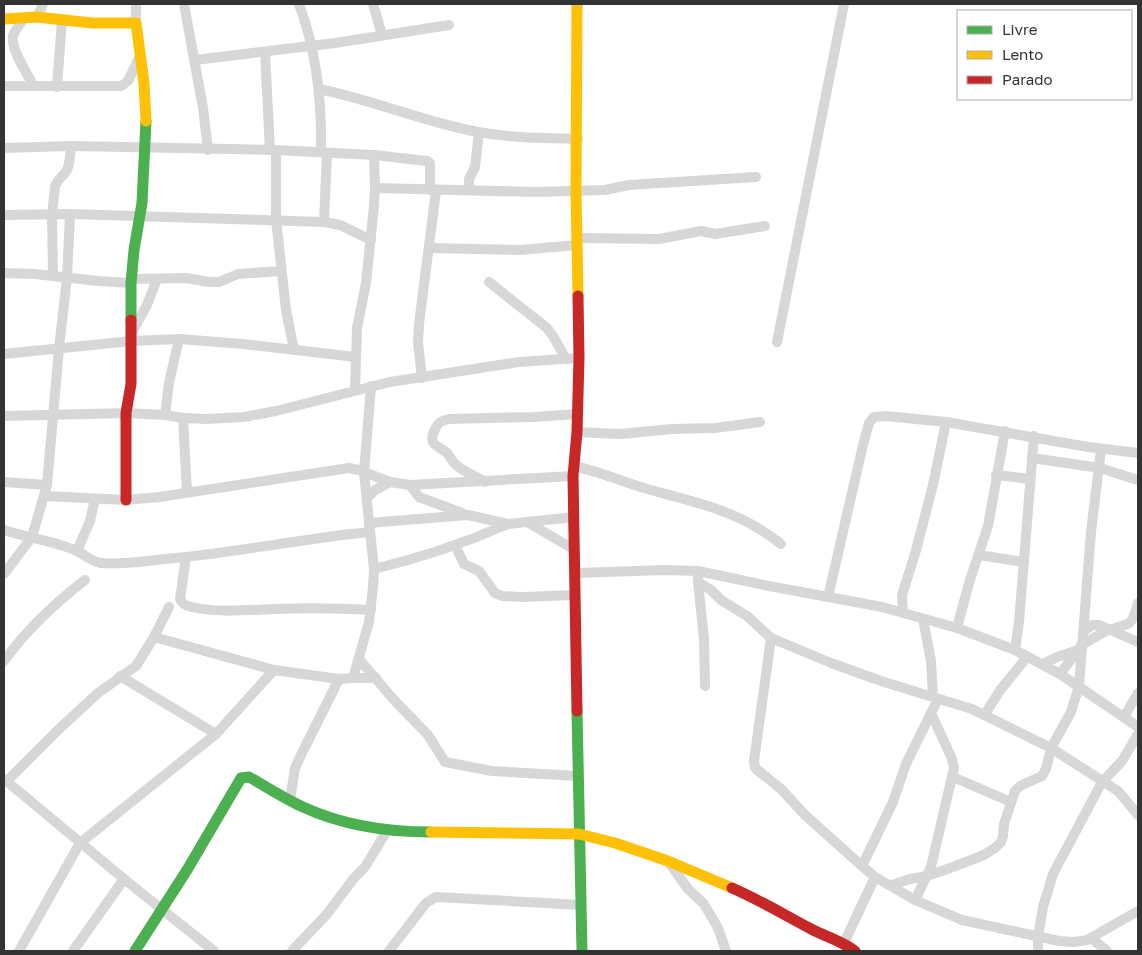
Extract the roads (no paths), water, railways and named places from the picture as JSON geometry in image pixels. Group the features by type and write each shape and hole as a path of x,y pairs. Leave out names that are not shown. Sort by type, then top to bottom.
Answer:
{"street":[{"path":"37,17 43,4"},
{"path":"126,500 126,413 131,384 131,281 144,183 146,100 136,23 136,4"},
{"path":"184,4 203,108 208,150"},
{"path":"299,4 311,46 320,89 324,152 324,222"},
{"path":"373,4 382,35"},
{"path":"577,4 578,139 576,191 579,358 578,414 573,471 582,951"},
{"path":"776,342 844,4"},
{"path":"4,19 37,17 122,24 136,23"},
{"path":"23,19 13,36 13,44 34,86"},
{"path":"57,87 62,20"},
{"path":"195,60 311,46 449,24"},
{"path":"266,52 276,219 286,310 294,350"},
{"path":"4,86 116,87 125,85 140,56"},
{"path":"320,89 344,94 391,110 479,132 522,137 578,139"},
{"path":"469,190 469,179 475,167 479,132"},
{"path":"53,276 52,214 56,182 68,167 71,146"},
{"path":"4,148 71,146 145,149 273,150 374,155 427,161 430,163 433,190 429,248 419,324 418,343 422,378"},
{"path":"355,390 357,328 366,283 376,188 374,155"},
{"path":"376,188 535,192 576,191 756,177"},
{"path":"4,574 32,537 45,496 67,278 70,214"},
{"path":"4,215 70,214 324,222 340,225 370,240"},
{"path":"429,248 520,250 577,242 659,239 701,231 715,234 765,226"},
{"path":"4,273 131,281 186,278 219,282 238,274 281,271"},
{"path":"132,337 157,279"},
{"path":"490,282 547,328 566,359"},
{"path":"4,354 132,337 179,339 356,357"},
{"path":"165,415 169,383 179,339"},
{"path":"4,416 126,413 207,419 244,417 285,409 371,386 491,366 579,358"},
{"path":"353,678 371,610 374,569 364,473 371,386"},
{"path":"485,482 454,463 448,454 433,444 432,439 435,428 442,421 450,419 578,414"},
{"path":"828,597 863,445 871,420 877,416 946,422 1138,453"},
{"path":"183,418 187,492"},
{"path":"577,432 620,434 672,429 715,428 760,422"},
{"path":"903,613 902,596 926,511 946,422"},
{"path":"957,628 969,583 988,526 1005,431"},
{"path":"1016,650 1034,436"},
{"path":"892,885 910,878 927,876 984,855 995,848 1001,842 1004,824 1015,791 1020,786 1042,776 1049,761 1051,748 1071,712 1079,686 1080,647 1101,448"},
{"path":"1032,458 1100,468 1138,480"},
{"path":"45,496 126,500 159,497 256,483 340,468 355,468 390,482 410,485 485,482 590,469 637,486 721,509 758,528 781,544"},
{"path":"996,475 1030,479"},
{"path":"4,482 47,485"},
{"path":"368,498 375,490 390,482"},
{"path":"410,485 416,494 425,500 468,515 508,524"},
{"path":"77,551 90,521 94,499"},
{"path":"4,530 77,551 101,563 186,557 336,535 369,528 468,515"},
{"path":"374,569 403,562 455,545 508,524 574,517"},
{"path":"527,522 575,550"},
{"path":"455,545 464,564 479,571 491,589 502,596 574,595"},
{"path":"979,555 1024,562"},
{"path":"186,557 180,598 184,604 190,607 237,610 332,608 371,610"},
{"path":"576,573 665,570 882,607 957,628 1016,650 1060,674 1138,727"},
{"path":"698,577 721,600 747,616 771,638 884,682 986,714 1051,748 1122,795 1138,815"},
{"path":"698,577 704,639 705,686"},
{"path":"4,659 40,617 85,580"},
{"path":"882,607 902,596"},
{"path":"1043,664 1080,647 1108,630 1129,624 1134,618 1138,603"},
{"path":"169,607 140,662 98,693 5,780 162,911 214,951"},
{"path":"916,900 933,860 953,776 954,764 931,713 932,684 928,643 923,619"},
{"path":"1082,632 1095,625 1138,642"},
{"path":"154,637 274,670 339,679 376,678"},
{"path":"771,638 754,761 755,768 781,789 805,815 875,877 916,900 962,920 1038,937 1073,942 1091,938 1138,911"},
{"path":"1060,674 1080,647"},
{"path":"986,714 1004,684 1027,657"},
{"path":"359,659 428,735 445,762 492,772 578,776"},
{"path":"19,951 80,843 216,734 274,670"},
{"path":"120,676 216,734"},
{"path":"290,800 295,768 339,679"},
{"path":"1124,717 1138,693"},
{"path":"862,866 893,802 906,764 931,713"},
{"path":"1038,951 1042,907 1053,874 1102,782 1122,761 1138,734"},
{"path":"135,951 162,911 241,778 249,776 303,807 335,819 388,829 420,832 580,834 616,843 668,861 750,896 855,951"},
{"path":"953,776 1011,802"},
{"path":"292,951 327,914 354,878 366,867 388,829"},
{"path":"668,861 688,889 704,904 718,928 726,951"},
{"path":"845,947 875,877"},
{"path":"73,951 124,879"},
{"path":"389,951 426,903 436,897 581,906"},
{"path":"1091,938 1107,951"}]}
